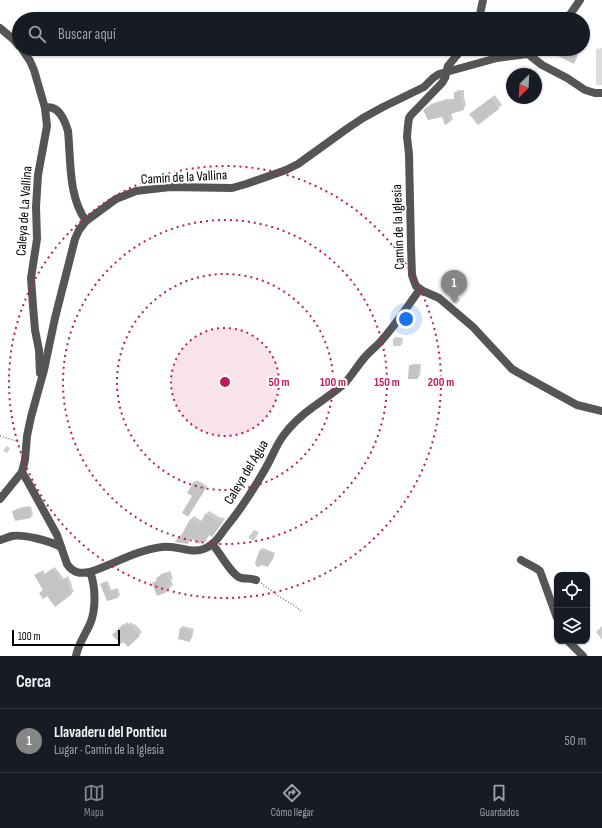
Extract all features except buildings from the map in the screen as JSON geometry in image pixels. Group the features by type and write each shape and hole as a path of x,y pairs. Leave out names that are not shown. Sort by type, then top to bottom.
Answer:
{"street":[{"path":"480,12 483,0"},
{"path":"572,12 580,0"},
{"path":"0,28 12,38"},
{"name":"Caleya de La Vallina","path":"27,56 34,70 45,108 47,126 38,175 36,207 37,239 31,278 33,314 39,350 41,379"},
{"name":"Camín de la Iglesia","path":"420,289 416,286 412,275 409,154 407,137 409,118 442,83 448,66 456,56"},
{"name":"Camín de la Vallina","path":"0,499 22,472 31,417 75,239 79,230 86,221 116,199 136,192 170,187 232,188 286,170 298,164 362,118 424,87 438,74 497,58 512,56"},
{"path":"531,56 542,65 567,78 585,90 595,93 602,93"},
{"path":"45,108 49,107 57,110 66,123 73,188 79,209 86,221"},
{"path":"420,289 439,298 474,327 512,369 566,400 577,405 602,412"},
{"name":"Caleya del Agua","path":"90,572 150,549 168,546 193,551 200,550 212,544 231,521 265,470 277,444 283,436 312,407 345,383 365,356 383,338 408,307 420,289"},
{"path":"22,472 57,535 67,564 74,570 83,573 90,572 93,580 94,611 90,625 78,648 76,656"},
{"path":"0,540 12,536 22,536 54,543 61,547"},
{"path":"212,544 234,573 240,578 252,578 256,580"},
{"path":"521,560 540,572 554,610"},
{"path":"571,644 583,656"}],"path":[{"path":"0,436 26,443"},
{"path":"256,580 301,611"}],"shaded area":[{"path":"602,48 602,85 596,85 596,49"}],"place":[{"name":"Llavaderu del Ponticu","path":"454,303"}]}
